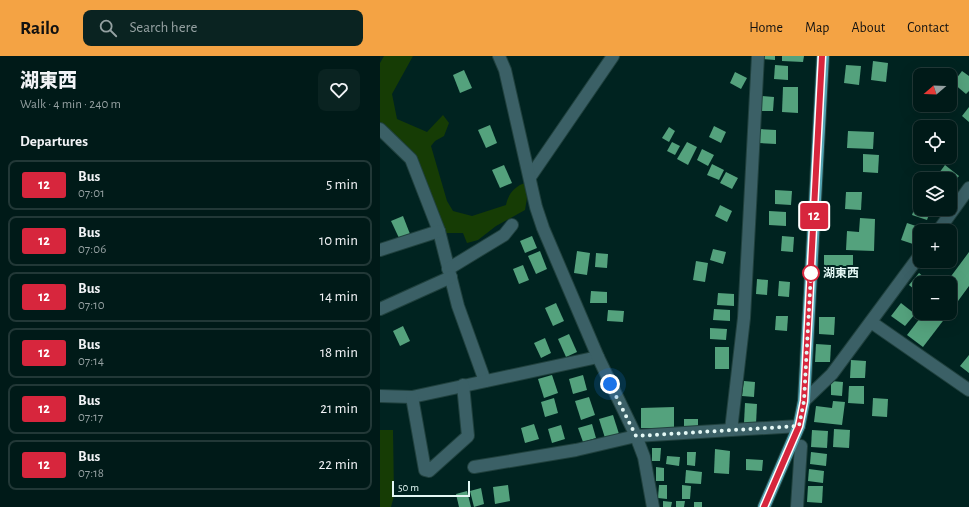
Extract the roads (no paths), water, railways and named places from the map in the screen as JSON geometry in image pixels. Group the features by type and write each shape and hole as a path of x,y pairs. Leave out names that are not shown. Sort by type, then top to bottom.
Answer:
{"main road":[{"path":"764,507 799,426 804,401 822,56"}],"street":[{"path":"499,56 505,70 536,207 543,228 598,357 636,436 644,457 653,507"},
{"path":"530,177 613,56"},
{"path":"731,430 744,318 758,56"},
{"path":"380,129 411,159 439,231 458,306 485,380"},
{"path":"943,224 969,188"},
{"path":"380,309 449,273 504,235 512,225"},
{"path":"380,250 439,231"},
{"path":"804,401 832,374 913,265"},
{"path":"871,322 969,390"},
{"path":"380,396 412,397 485,380 598,357"},
{"path":"412,397 425,470 429,471 468,436 463,385"},
{"path":"474,468 576,450 636,436 799,426"},
{"path":"797,507 802,446"}],"place":[{"name":"湖東西","path":"811,273"}]}
